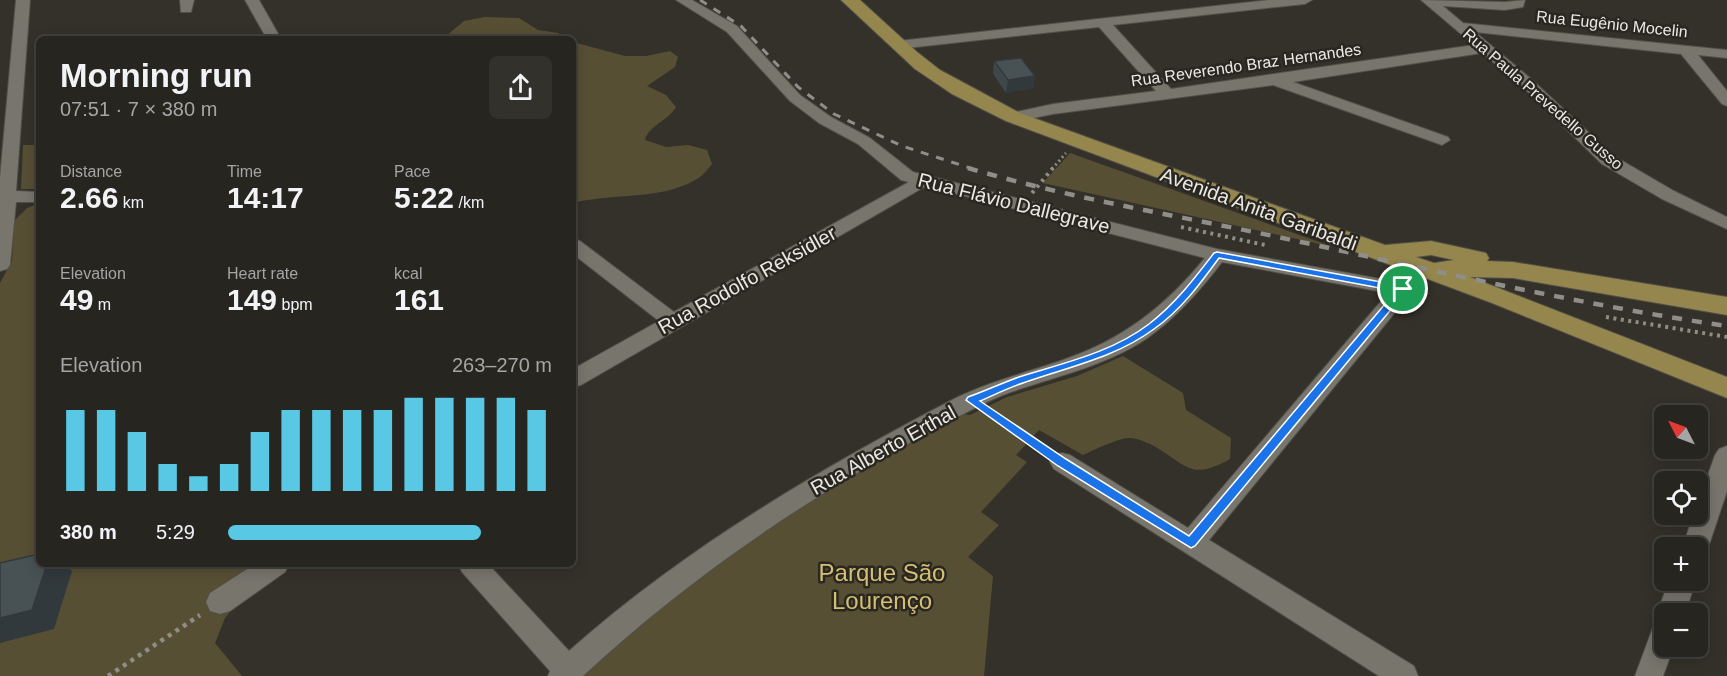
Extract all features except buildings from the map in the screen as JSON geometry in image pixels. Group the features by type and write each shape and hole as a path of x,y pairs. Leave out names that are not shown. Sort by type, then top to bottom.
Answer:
{"main road":[{"name":"Avenida Anita Garibaldi","path":"849,0 866,13 898,45 944,81 1013,117 1501,297 1727,388"},
{"path":"1380,253 1440,249 1467,255 1503,269"},
{"path":"1420,267 1503,269 1727,306"},
{"path":"1501,297 1486,278 1503,269"}],"street":[{"path":"1,254 8,196 23,0"},
{"path":"252,0 272,36"},
{"name":"Rua Flávio Dallegrave","path":"683,0 732,29 783,87 808,109 874,148 900,173 921,182 933,181 1217,255 1403,289"},
{"path":"898,45 1305,0"},
{"path":"1428,1 1505,6 1518,4 1518,0"},
{"name":"Rua Paula Prevedello Gusso","path":"1428,1 1545,98 1588,143 1608,160 1659,190 1727,224"},
{"path":"1102,22 1168,94"},
{"name":"Rua Eugênio Mocelin","path":"1457,26 1727,54"},
{"name":"Rua Reverendo Braz Hernandes","path":"1013,117 1276,81 1485,48"},
{"path":"1686,50 1727,101"},
{"path":"0,60 19,55"},
{"path":"1276,81 1442,140"},
{"name":"Rua Rodolfo Reksidler","path":"576,377 921,182"},
{"path":"8,196 36,197"},
{"path":"576,247 672,321"},
{"name":"Rua Alberto Erthal","path":"564,673 676,580 740,535 840,472 972,400 1019,381 1098,356 1152,327 1192,288 1217,255"},
{"path":"1191,543 1420,267"},
{"path":"1699,537 1727,455"},
{"path":"1062,462 1404,676"},
{"path":"220,602 272,567"},
{"path":"474,567 564,673"},
{"path":"1649,676 1656,657"}],"path":[{"path":"1038,186 1069,149 1079,143"},
{"path":"1598,315 1727,337"},
{"path":"972,400 1062,462"},
{"path":"108,676 220,602"}],"green space":[{"path":"485,17 519,18 538,30 558,33 562,36 446,36 464,21"},
{"path":"576,43 625,56 646,56 670,51 678,57 675,67 647,86 666,95 676,107 650,131 645,140 666,147 688,145 707,150 712,164 698,179 667,191 576,202"},
{"path":"23,145 36,145 36,189 21,189"},
{"path":"1070,153 1333,247 1043,183"},
{"path":"36,204 36,567 266,567 225,618 215,643 242,676 0,676 0,283 12,261 14,221 27,208"},
{"name":"Parque São Lourenço","path":"1123,356 1183,393 1186,410 1231,438 1230,459 1216,466 1197,470 1181,464 1152,445 1130,438 1083,455 1039,430 1016,455 1027,462 981,512 999,525 968,557 993,576 984,676 580,676 746,535 955,413 970,415 1007,397 1077,376"}],"railway":[{"path":"700,0 741,26 798,87 834,114 902,146 973,169"},
{"path":"968,168 1083,197 1502,285 1727,326"}],"route":[{"path":"1217,255 1403,289 1191,543 1062,462 972,400 1019,381 1098,356 1126,343 1152,327 1173,308 1192,288 1217,255"}]}
